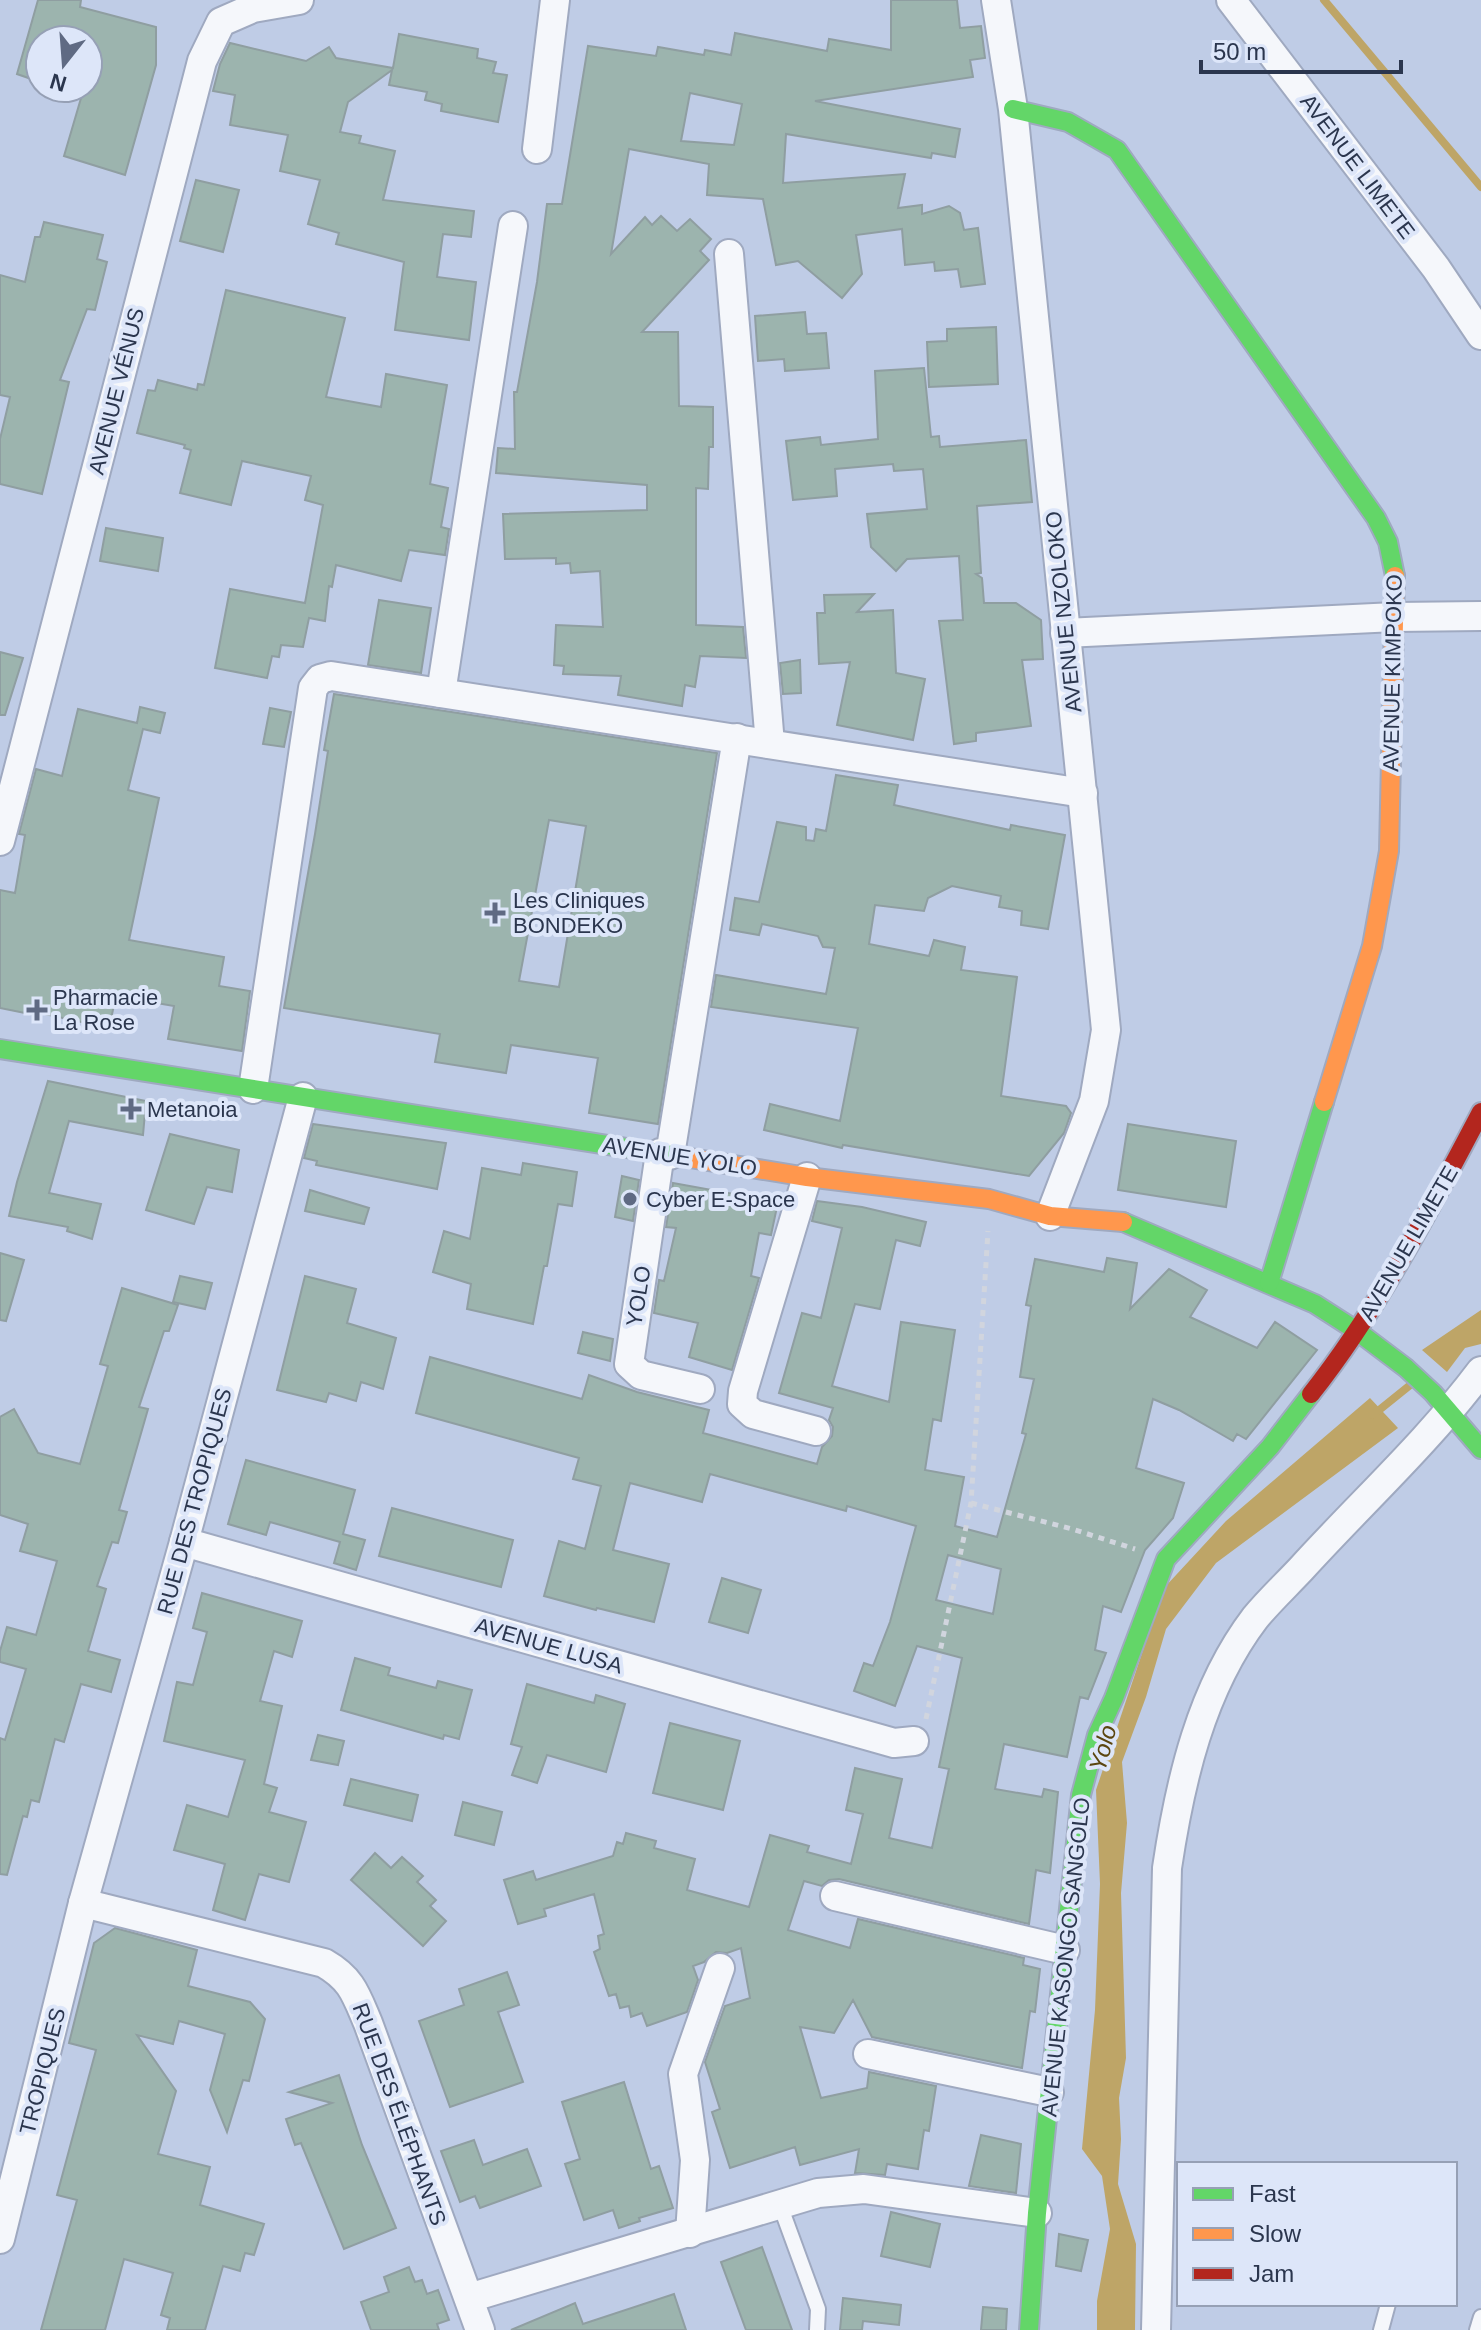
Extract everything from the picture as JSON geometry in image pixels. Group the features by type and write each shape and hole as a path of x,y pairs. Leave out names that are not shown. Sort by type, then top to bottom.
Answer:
{"street":[{"name":"AVENUE VÉNUS","path":"0,841 202,61 221,22 253,8 299,0"},
{"path":"537,149 555,0"},
{"name":"AVENUE NZOLOKO","path":"996,0 1013,109 1106,1030 1094,1101 1050,1216"},
{"name":"AVENUE LIMETE","path":"1231,0 1436,268 1481,335"},
{"name":"AVENUE KIMPOKO","path":"1013,109 1046,113 1083,126 1117,150 1376,518 1388,542 1395,570 1389,851 1372,946 1269,1283"},
{"path":"441,693 513,226"},
{"path":"729,254 770,744"},
{"path":"1065,633 1395,617 1481,616"},
{"path":"253,1089 313,688 320,679 331,676 1083,793"},
{"path":"665,1154 737,738"},
{"name":"AVENUE YOLO","path":"0,1049 807,1177 989,1199 1050,1216 1125,1222 1315,1304 1406,1368 1442,1403 1481,1449"},
{"name":"RUE DES TROPIQUES","path":"83,1903 303,1097"},
{"name":"AVENUE LIMETE","path":"1357,1331 1425,1219 1481,1112"},
{"name":"YOLO","path":"665,1154 629,1364 641,1375 700,1389"},
{"path":"807,1177 743,1391 742,1404 753,1414 816,1431"},
{"name":"AVENUE KASONGO SANGOLO","path":"1029,2330 1037,2213 1081,1795 1097,1735 1166,1559 1270,1447 1357,1331"},
{"path":"1156,2330 1167,1868 1177,1798 1188,1756 1223,1669 1255,1619 1344,1521 1442,1403 1481,1371"},
{"name":"AVENUE LUSA","path":"184,1542 894,1743 914,1741"},
{"path":"835,1896 1065,1950"},
{"name":"TROPIQUES","path":"0,2239 83,1903"},
{"name":"RUE DES ÉLÉPHANTS","path":"83,1903 324,1963 340,1972 352,1985 368,2023 480,2330"},
{"path":"690,2233 695,2160 683,2074 720,1968"},
{"path":"868,2054 1049,2092"},
{"path":"469,2298 818,2193 864,2189 1037,2213"}],"lane":[{"path":"780,2205 818,2309 817,2330"},
{"path":"1381,2330 1387,2306"},
{"path":"1477,2330 1481,2317"}],"path":[{"path":"914,1741 924,1728 971,1503 989,1199"},
{"path":"971,1503 1072,1529 1166,1559"}],"shaded area":[{"path":"1481,1310 1481,1344 1465,1348 1447,1372 1422,1350"},
{"path":"1370,1398 1398,1428 1216,1563 1166,1629 1122,1762 1127,1823 1121,1893 1126,2058 1119,2098 1121,2139 1118,2184 1136,2244 1135,2330 1097,2330 1097,2301 1110,2229 1102,2176 1082,2149 1095,2010 1100,1884 1096,1790 1164,1588 1226,1521"}],"building":[{"path":"38,0 81,0 80,7 156,27 156,65 125,175 64,156 79,104 104,104 104,24 31,24"},
{"path":"891,0 957,0 960,28 981,26 985,58 970,60 973,77 815,101 960,129 955,157 932,153 931,158 786,134 783,183 905,174 898,208 922,205 922,214 949,206 960,213 964,230 978,228 985,284 961,287 958,269 935,271 934,262 905,265 902,229 856,235 862,274 842,298 798,261 776,265 763,199 707,195 709,164 629,149 611,254 645,217 652,225 661,216 677,231 690,219 711,239 700,251 709,260 642,332 678,332 679,406 713,407 713,447 709,447 708,489 696,488 696,625 743,627 746,658 700,656 695,687 685,685 682,706 618,695 621,676 563,674 564,666 554,665 556,625 603,627 600,571 571,573 570,563 556,564 556,558 505,559 503,514 647,510 647,485 496,473 498,448 515,449 514,392 517,392 537,282 547,204 562,204 588,46 656,56 658,47 704,55 705,50 731,55 735,33 827,51 829,39 891,50","holes":["690,93 742,104 734,145 681,141"]},
{"path":"399,34 478,49 477,58 496,62 493,73 507,75 498,122 441,111 442,104 425,100 427,92 389,85 392,70 348,102 340,132 361,136 359,143 395,151 383,200 474,211 471,237 443,234 437,277 476,282 469,340 395,330 404,262 336,244 339,233 308,224 320,180 280,171 288,135 230,125 235,95 213,91 220,64 230,43 306,61 329,47 336,58 393,68"},
{"path":"24,49 24,76 17,74"},
{"path":"196,180 239,190 223,252 180,241"},
{"path":"44,222 103,235 97,259 107,262 95,310 87,309 60,380 69,382 42,494 0,484 0,439 10,397 0,395 0,275 25,282 35,237 40,237"},
{"path":"226,290 345,318 326,397 381,407 386,374 447,385 430,484 448,488 441,527 449,529 445,555 409,550 401,581 336,565 332,587 329,586 325,621 309,618 303,647 281,645 279,657 272,656 267,678 215,668 230,589 305,603 323,505 305,500 311,476 242,461 231,505 180,493 191,450 184,448 185,445 137,433 148,390 155,391 158,380 197,390 198,384 204,385"},
{"path":"805,312 807,334 826,333 829,368 785,371 784,359 758,361 755,316"},
{"path":"996,327 998,384 929,387 927,342 947,341 947,329"},
{"path":"924,368 931,437 939,436 940,447 1026,440 1032,502 977,506 981,573 976,574 982,578 984,603 1016,603 1041,620 1043,659 1022,660 1031,726 976,733 976,741 954,744 939,621 963,620 959,556 907,559 896,571 871,547 867,514 927,509 923,469 894,471 893,464 835,469 837,496 793,500 786,441 820,437 821,445 878,439 875,371"},
{"path":"106,528 163,538 158,571 100,561"},
{"path":"874,594 857,612 893,610 896,673 925,679 913,740 837,725 850,662 819,664 817,613 825,613 824,595"},
{"path":"379,600 431,608 421,673 368,665"},
{"path":"0,652 23,658 5,715 0,715"},
{"path":"800,660 801,693 783,694 780,663"},
{"name":"Les Cliniques BONDEKO","path":"334,694 717,753 658,1124 589,1113 598,1058 511,1045 506,1073 435,1062 440,1034 284,1008 328,751 324,750","holes":["549,820 586,826 559,987 519,981"]},
{"path":"140,707 165,713 160,733 143,729 128,790 159,798 129,940 224,957 219,986 250,991 242,1051 168,1039 174,1006 116,996 109,1028 0,1008 0,890 15,893 25,835 19,834 36,769 62,776 78,709 137,723"},
{"path":"270,708 291,712 284,747 263,744"},
{"path":"836,775 898,785 894,805 1010,830 1011,825 1065,835 1048,929 1021,925 1022,911 999,907 1001,896 952,886 928,898 924,911 875,905 869,944 929,956 934,940 965,947 961,970 1017,977 1001,1096 1066,1106 1071,1113 1064,1133 1029,1176 843,1145 842,1148 764,1130 770,1104 840,1121 858,1028 711,1007 716,975 826,994 835,948 823,947 818,936 762,924 759,935 730,930 735,898 759,902 777,822 806,827 806,840 814,841 816,829 826,831"},
{"path":"48,1081 146,1101 143,1135 69,1121 49,1193 101,1204 92,1239 67,1231 68,1227 9,1216"},
{"path":"313,1124 446,1143 437,1189 316,1165 317,1161 304,1158"},
{"path":"1128,1124 1236,1141 1226,1207 1118,1190"},
{"path":"170,1134 239,1150 232,1192 207,1187 194,1224 146,1210"},
{"path":"523,1163 577,1172 572,1206 558,1204 533,1324 467,1309 471,1284 433,1272 444,1231 470,1239 482,1168 521,1175"},
{"name":"Cyber E-Space","path":"622,1176 639,1180 633,1221 615,1217"},
{"path":"673,1183 778,1202 771,1235 759,1233 751,1276 759,1278 732,1370 689,1357 698,1323 654,1313 659,1280 664,1281 676,1228 666,1227"},
{"path":"310,1190 369,1208 364,1224 305,1211"},
{"path":"817,1201 862,1207 926,1222 920,1246 896,1240 880,1309 855,1304 832,1386 889,1402 901,1322 955,1330 941,1421 933,1419 925,1470 964,1477 955,1526 997,1537 1026,1434 1022,1433 1034,1379 1020,1377 1031,1306 1026,1305 1035,1259 1104,1272 1107,1258 1137,1263 1130,1309 1169,1269 1207,1290 1190,1317 1257,1348 1275,1322 1317,1350 1246,1439 1237,1434 1233,1441 1153,1399 1136,1468 1184,1483 1173,1518 1145,1550 1121,1612 1103,1606 1095,1650 1106,1653 1088,1699 1080,1697 1067,1757 1004,1744 995,1789 1042,1797 1044,1789 1058,1792 1050,1873 1036,1870 1029,1924 839,1879 829,1880 822,1886 804,1881 788,1930 850,1948 858,1919 1024,1958 1023,1965 1040,1969 1035,2012 1030,2011 1022,2068 872,2037 853,2000 834,2033 800,2027 821,2098 867,2088 869,2072 936,2086 929,2131 924,2130 918,2169 887,2164 885,2175 855,2173 859,2149 800,2165 795,2147 730,2168 712,2112 720,2109 705,2062 725,2006 750,1998 741,1948 727,1953 716,1952 693,1966 698,1980 687,2012 647,2026 642,2013 631,2017 629,2006 620,2008 616,1994 609,1996 594,1952 600,1949 598,1936 604,1934 594,1894 544,1909 546,1916 518,1924 504,1880 533,1871 536,1880 613,1856 617,1842 623,1844 626,1833 656,1841 654,1848 695,1859 687,1890 749,1907 770,1835 809,1846 807,1852 851,1864 863,1814 846,1810 855,1768 902,1779 889,1838 932,1848 949,1769 939,1767 962,1658 917,1646 895,1706 854,1691 864,1663 873,1666 890,1622 916,1526 847,1506 846,1511 710,1474 702,1502 630,1483 613,1550 669,1564 654,1622 596,1610 544,1596 559,1541 585,1549 601,1486 573,1479 579,1458 416,1413 430,1357 582,1399 589,1375 637,1392 709,1410 703,1433 817,1464 822,1447 832,1436 833,1427 829,1420 833,1408 779,1393 802,1313 821,1318 842,1228 812,1221","holes":["948,1555 1001,1569 993,1614 936,1600"]},
{"path":"0,1253 24,1260 6,1321 0,1320"},
{"path":"180,1276 212,1283 205,1309 173,1302"},
{"path":"305,1276 356,1289 347,1323 396,1338 383,1389 361,1382 356,1401 329,1393 326,1402 277,1390"},
{"path":"122,1288 178,1305 169,1331 164,1331 139,1407 148,1409 119,1510 127,1512 118,1543 112,1542 97,1586 106,1589 88,1651 120,1660 111,1692 81,1684 64,1742 55,1739 39,1802 31,1800 27,1817 23,1816 7,1875 0,1874 0,1738 5,1740 26,1669 0,1662 0,1651 7,1627 36,1635 57,1561 20,1551 28,1524 0,1515 0,1417 14,1409 38,1453 80,1464 108,1366 100,1364"},
{"path":"583,1332 613,1339 610,1361 578,1353"},
{"path":"246,1460 355,1490 343,1534 365,1540 356,1570 334,1563 340,1542 270,1522 266,1535 228,1524"},
{"path":"392,1508 513,1540 501,1587 379,1556"},
{"path":"722,1578 761,1590 748,1633 709,1622"},
{"path":"202,1593 302,1621 292,1657 274,1651 260,1701 282,1706 264,1784 277,1788 269,1812 306,1822 289,1882 259,1874 245,1920 213,1910 225,1864 174,1850 187,1805 228,1817 245,1760 164,1741 177,1682 193,1685 207,1632 193,1628"},
{"path":"355,1658 390,1668 388,1675 436,1688 438,1681 472,1690 459,1739 444,1735 443,1739 341,1710"},
{"path":"527,1684 594,1703 596,1695 625,1704 606,1772 547,1755 537,1783 512,1775 522,1747 511,1744"},
{"path":"670,1723 740,1741 723,1810 653,1793"},
{"path":"318,1735 344,1741 338,1765 311,1760"},
{"path":"351,1779 418,1795 412,1821 344,1805"},
{"path":"463,1802 502,1812 494,1845 455,1835"},
{"path":"375,1853 391,1868 402,1857 423,1876 417,1882 436,1900 430,1906 446,1921 423,1946 351,1880"},
{"path":"115,1928 197,1950 188,1986 250,2002 265,2019 249,2081 243,2080 227,2132 210,2090 225,2034 179,2021 173,2044 137,2035 176,2091 158,2154 210,2167 200,2205 264,2224 254,2255 245,2253 240,2271 223,2266 205,2330 167,2330 170,2318 161,2315 173,2273 124,2259 105,2330 41,2330 77,2200 57,2195 96,2050 69,2043 94,1943"},
{"path":"507,1972 519,2005 498,2012 523,2082 450,2107 419,2021 464,2005 459,1989"},
{"path":"339,2075 362,2145 396,2228 344,2249 301,2143 295,2145 286,2119 332,2103 289,2092"},
{"path":"624,2082 651,2169 659,2166 673,2208 639,2218 640,2221 619,2228 613,2210 584,2220 565,2164 580,2159 562,2102"},
{"path":"981,2135 1021,2144 1016,2193 969,2186"},
{"path":"474,2140 483,2165 527,2149 541,2186 480,2208 475,2196 460,2202 441,2151"},
{"path":"891,2212 940,2224 930,2267 881,2256"},
{"path":"1059,2234 1088,2240 1081,2271 1056,2266"},
{"path":"762,2247 792,2330 746,2330 721,2262"},
{"path":"409,2267 415,2282 422,2280 427,2294 438,2290 449,2320 437,2324 439,2330 371,2330 361,2302 389,2292 384,2277"},
{"path":"674,2294 686,2330 511,2330 575,2303 583,2324"},
{"path":"843,2298 901,2305 899,2325 863,2321 862,2330 840,2330"},
{"path":"983,2307 1007,2309 1006,2330 981,2330"}],"waterway":[{"name":"Yolo","path":"1324,0 1481,187"},
{"name":"Yolo","path":"1373,1415 1409,1386"}],"traffic: fast":[{"path":"1013,109 1068,122 1117,150 1376,518 1388,542 1395,576"},
{"path":"0,1049 690,1158"},
{"path":"1269,1283 1324,1102"},
{"path":"1123,1222 1315,1304 1406,1368 1433,1393 1481,1449"},
{"path":"1029,2330 1037,2213 1081,1795 1097,1735 1166,1559 1270,1447 1311,1394"}],"traffic: slow":[{"path":"1324,1102 1372,946 1389,851 1395,576"},
{"path":"690,1158 807,1177 989,1199 1050,1216 1123,1222"}],"traffic: jam":[{"path":"1311,1394 1381,1293 1481,1112"}],"place":[{"name":"Les Cliniques BONDEKO","path":"495,913"},
{"name":"Pharmacie La Rose","path":"37,1010"},
{"name":"Metanoia","path":"131,1109"},
{"name":"Cyber E-Space","path":"630,1199"}]}
